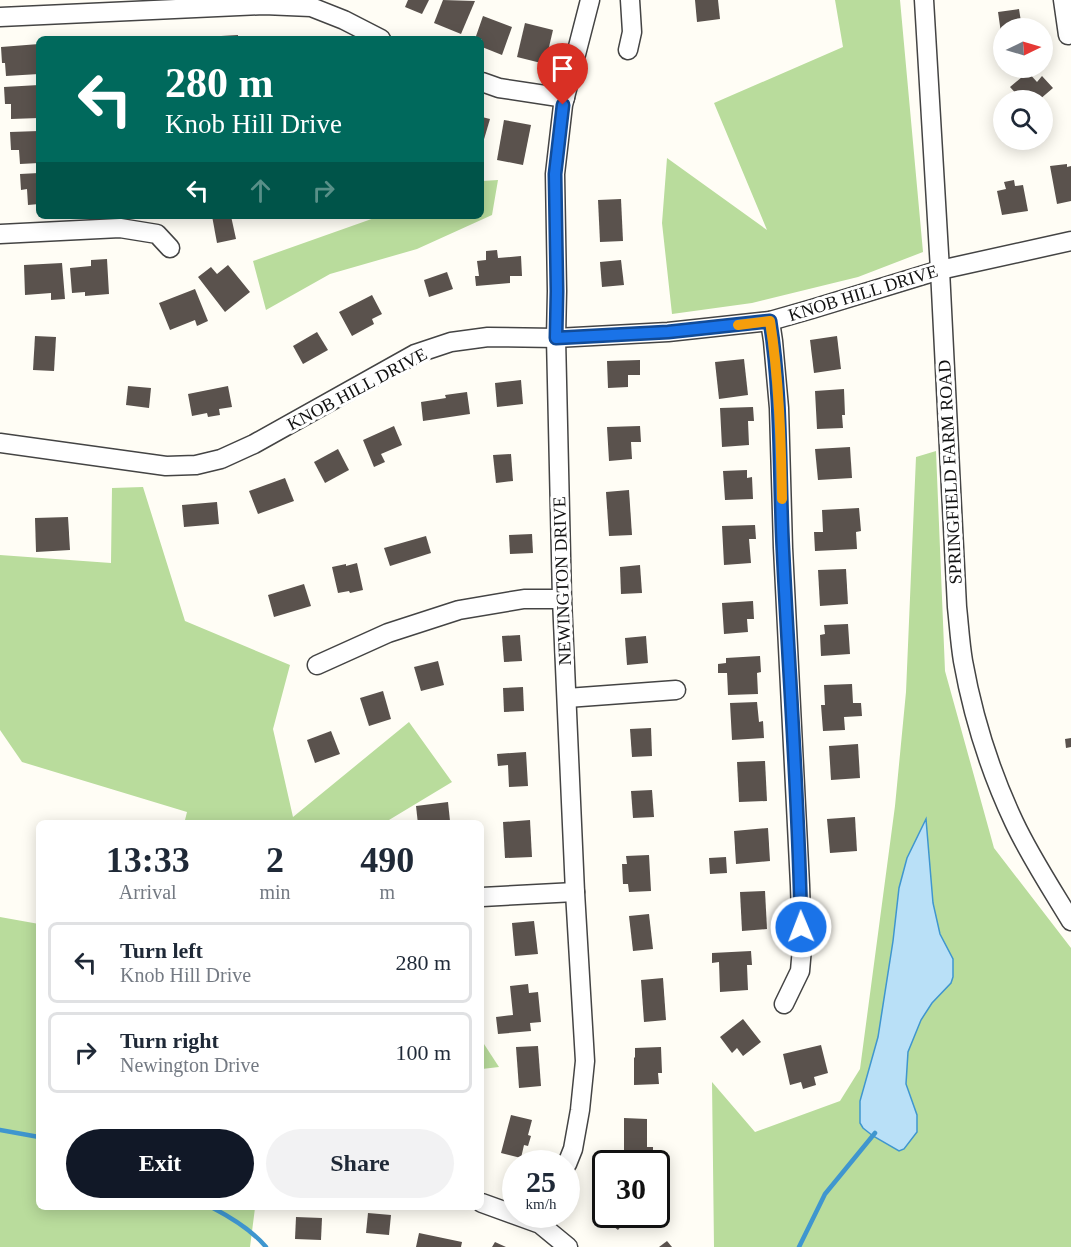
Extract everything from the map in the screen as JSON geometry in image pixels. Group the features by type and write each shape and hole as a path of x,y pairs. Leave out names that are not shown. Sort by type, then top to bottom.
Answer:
{"street":[{"name":"NEWINGTON DRIVE","path":"573,1150 580,1110 585,1061 574,892 562,599 555,174 565,98 590,0"},
{"path":"628,50 632,32 630,0"},
{"name":"SPRINGFIELD FARM ROAD","path":"924,0 957,607 963,660 978,725 997,784 1034,861 1071,921"},
{"path":"1063,0 1068,35"},
{"path":"0,17 52,7 264,5 311,8 344,20 373,36"},
{"path":"484,83 499,88 565,98"},
{"path":"0,234 120,228 157,234 170,248"},
{"name":"KNOB HILL DRIVE","path":"0,443 166,466 196,465 221,459 254,444 416,354 451,342 488,337 556,338 668,332 770,321 940,270 1071,241"},
{"path":"770,321 779,408 783,548 802,948 800,971 784,1004"},
{"path":"317,665 388,633 459,610 524,599 562,599"},
{"path":"567,698 676,690"},
{"path":"484,897 574,892"},
{"path":"484,1204 502,1208"},
{"path":"550,1228 568,1247"}],"green space":[{"path":"835,0 900,0 923,252 858,277 752,303 672,314 662,223 667,158 767,230 714,103 843,47"},
{"path":"498,180 492,215 484,219 484,181"},
{"path":"372,219 483,219 417,249 330,274 266,310 253,261"},
{"path":"936,451 945,671 994,848 1071,948 1071,1247 714,1247 712,1082 755,1132 840,1101 860,1069 895,806 906,692 916,457"},
{"path":"143,487 185,621 290,665 273,729 293,817 409,722 452,782 389,820 185,820 187,812 22,762 0,730 0,555 111,563 112,488"},
{"path":"0,917 36,923 36,1210 255,1210 250,1247 0,1247"},
{"path":"484,1044 499,1067 484,1069"}],"water":[{"path":"926,819 933,903 940,934 953,959 953,977 951,983 932,1003 921,1020 908,1052 906,1084 917,1115 917,1132 904,1149 899,1151 863,1128 860,1123 860,1101 878,1037 899,888 907,858"}],"building":[{"path":"408,0 429,0 422,14 405,7"},
{"path":"443,0 475,1 461,34 434,23"},
{"path":"695,0 718,0 720,19 697,22"},
{"path":"1019,9 1020,18 999,18 998,12"},
{"path":"483,16 512,27 502,55 484,48 484,36 476,36"},
{"path":"525,23 553,30 545,64 517,57"},
{"path":"36,44 36,74 6,76 1,47"},
{"path":"1021,78 1033,78 1037,82 1044,78 1053,88 1051,90 1013,90 1010,87"},
{"path":"36,85 36,118 11,119 11,104 5,104 4,87"},
{"path":"484,118 490,119 484,139"},
{"path":"504,120 531,125 523,165 497,160"},
{"path":"36,131 36,163 20,164 19,150 11,150 10,132"},
{"path":"1067,164 1067,167 1071,166 1071,201 1057,204 1050,166"},
{"path":"36,173 36,204 28,205 27,189 21,190 20,174"},
{"path":"1014,180 1015,186 1023,185 1028,211 1002,215 997,191 1006,189 1004,182"},
{"path":"621,199 623,241 600,242 598,200"},
{"path":"213,219 232,219 236,239 217,243"},
{"path":"497,250 498,258 521,256 522,276 510,276 510,283 476,286 475,276 479,276 477,261 486,260 486,251"},
{"path":"107,259 109,294 85,296 85,292 72,293 70,268 91,266 91,260"},
{"path":"621,260 624,285 602,287 600,262"},
{"path":"62,263 65,299 51,300 51,293 25,295 24,265"},
{"path":"228,265 250,292 225,312 198,277 211,267 217,274"},
{"path":"447,272 453,289 429,297 424,280"},
{"path":"195,289 208,321 197,326 195,320 170,330 159,303"},
{"path":"372,295 382,314 372,319 374,324 352,336 339,312"},
{"path":"317,332 328,350 303,364 293,346"},
{"path":"35,336 56,337 54,371 33,370"},
{"path":"837,336 841,369 814,373 810,340"},
{"path":"744,359 748,395 719,399 715,362"},
{"path":"640,360 640,375 628,375 628,387 608,388 607,361"},
{"path":"521,380 523,404 497,407 495,383"},
{"path":"128,386 151,388 149,408 126,405"},
{"path":"228,386 232,407 219,409 220,415 208,417 207,413 192,416 188,394"},
{"path":"844,389 843,428 817,429 815,391"},
{"path":"467,392 470,414 423,421 421,402"},
{"path":"753,407 754,421 748,421 749,445 722,447 720,408"},
{"path":"394,426 402,445 381,454 385,462 374,467 363,440"},
{"path":"640,426 641,442 631,442 632,459 609,461 607,427"},
{"path":"850,447 852,478 818,480 815,449"},
{"path":"338,449 349,470 325,483 314,462"},
{"path":"511,454 513,481 496,483 493,455"},
{"path":"747,470 747,478 752,477 753,499 725,500 723,471"},
{"path":"285,478 294,501 258,514 249,491"},
{"path":"629,490 632,535 609,536 606,492"},
{"path":"217,502 219,524 184,527 182,505"},
{"path":"859,508 861,531 856,532 857,549 815,551 814,532 823,532 822,510"},
{"path":"68,517 70,550 36,552 35,518"},
{"path":"755,525 756,539 749,539 751,563 724,565 722,526"},
{"path":"532,534 533,553 510,554 509,535"},
{"path":"426,536 431,553 390,566 384,548"},
{"path":"357,563 363,590 338,593 332,567"},
{"path":"640,565 642,593 621,594 620,567"},
{"path":"846,569 848,604 820,606 818,570"},
{"path":"304,584 311,606 274,617 268,595"},
{"path":"753,601 754,619 747,619 748,632 724,634 722,603"},
{"path":"848,624 850,654 821,656 820,635 825,634 824,625"},
{"path":"520,635 522,661 504,662 502,636"},
{"path":"646,636 648,663 627,665 625,638"},
{"path":"760,656 761,672 757,673 758,694 728,695 727,673 718,673 718,664 726,663 726,658"},
{"path":"438,661 444,685 421,691 414,667"},
{"path":"852,684 853,703 861,703 862,716 844,717 845,730 823,731 821,705 825,705 824,685"},
{"path":"523,687 524,711 504,712 503,688"},
{"path":"383,691 391,719 369,726 360,698"},
{"path":"757,702 759,722 763,721 764,738 732,740 730,703"},
{"path":"651,728 652,756 632,757 630,729"},
{"path":"331,731 340,754 315,763 307,740"},
{"path":"1071,738 1071,747 1066,748 1065,739"},
{"path":"858,744 860,778 831,780 829,746"},
{"path":"526,752 528,786 509,787 508,765 498,766 497,754"},
{"path":"765,761 767,801 739,802 737,762"},
{"path":"652,790 654,817 633,818 631,791"},
{"path":"448,802 450,820 418,820 416,806"},
{"path":"855,817 857,851 830,853 827,819"},
{"path":"530,820 532,857 505,858 503,822"},
{"path":"768,828 770,861 736,864 734,831"},
{"path":"649,855 651,891 629,892 628,884 623,884 622,864 627,864 626,856"},
{"path":"726,857 727,873 710,874 709,858"},
{"path":"765,891 767,929 742,931 740,892"},
{"path":"649,914 653,949 633,951 629,916"},
{"path":"534,921 538,954 515,956 512,923"},
{"path":"751,951 752,965 747,965 748,990 720,992 719,962 712,963 712,953"},
{"path":"663,978 666,1020 644,1022 641,980"},
{"path":"528,984 529,993 538,992 541,1022 530,1023 531,1031 498,1034 496,1017 513,1015 510,986"},
{"path":"743,1019 761,1042 743,1056 737,1048 732,1053 720,1037"},
{"path":"821,1045 828,1073 814,1077 816,1085 803,1089 801,1082 790,1085 783,1054"},
{"path":"538,1046 541,1086 519,1088 516,1047"},
{"path":"661,1047 662,1073 658,1073 659,1084 634,1085 635,1048"},
{"path":"511,1115 532,1120 528,1146 524,1145 523,1150 502,1150 501,1153"},
{"path":"624,1118 647,1119 647,1147 653,1147 653,1150 624,1150"},
{"path":"368,1213 391,1215 389,1235 366,1233"},
{"path":"296,1217 322,1218 321,1240 295,1239"},
{"path":"419,1233 462,1242 461,1247 416,1247"},
{"path":"667,1241 672,1247 659,1247"},
{"path":"495,1242 506,1247 492,1247"}],"waterway":[{"path":"0,1130 36,1136"},
{"path":"799,1247 825,1194 875,1133"},
{"path":"216,1210 241,1225 266,1247"}],"slow traffic":[{"path":"738,325 770,321 779,408 782,499"}],"route":[{"path":"563,105 555,174 556,338 706,329 770,321 779,408 783,548 801,927"}]}
